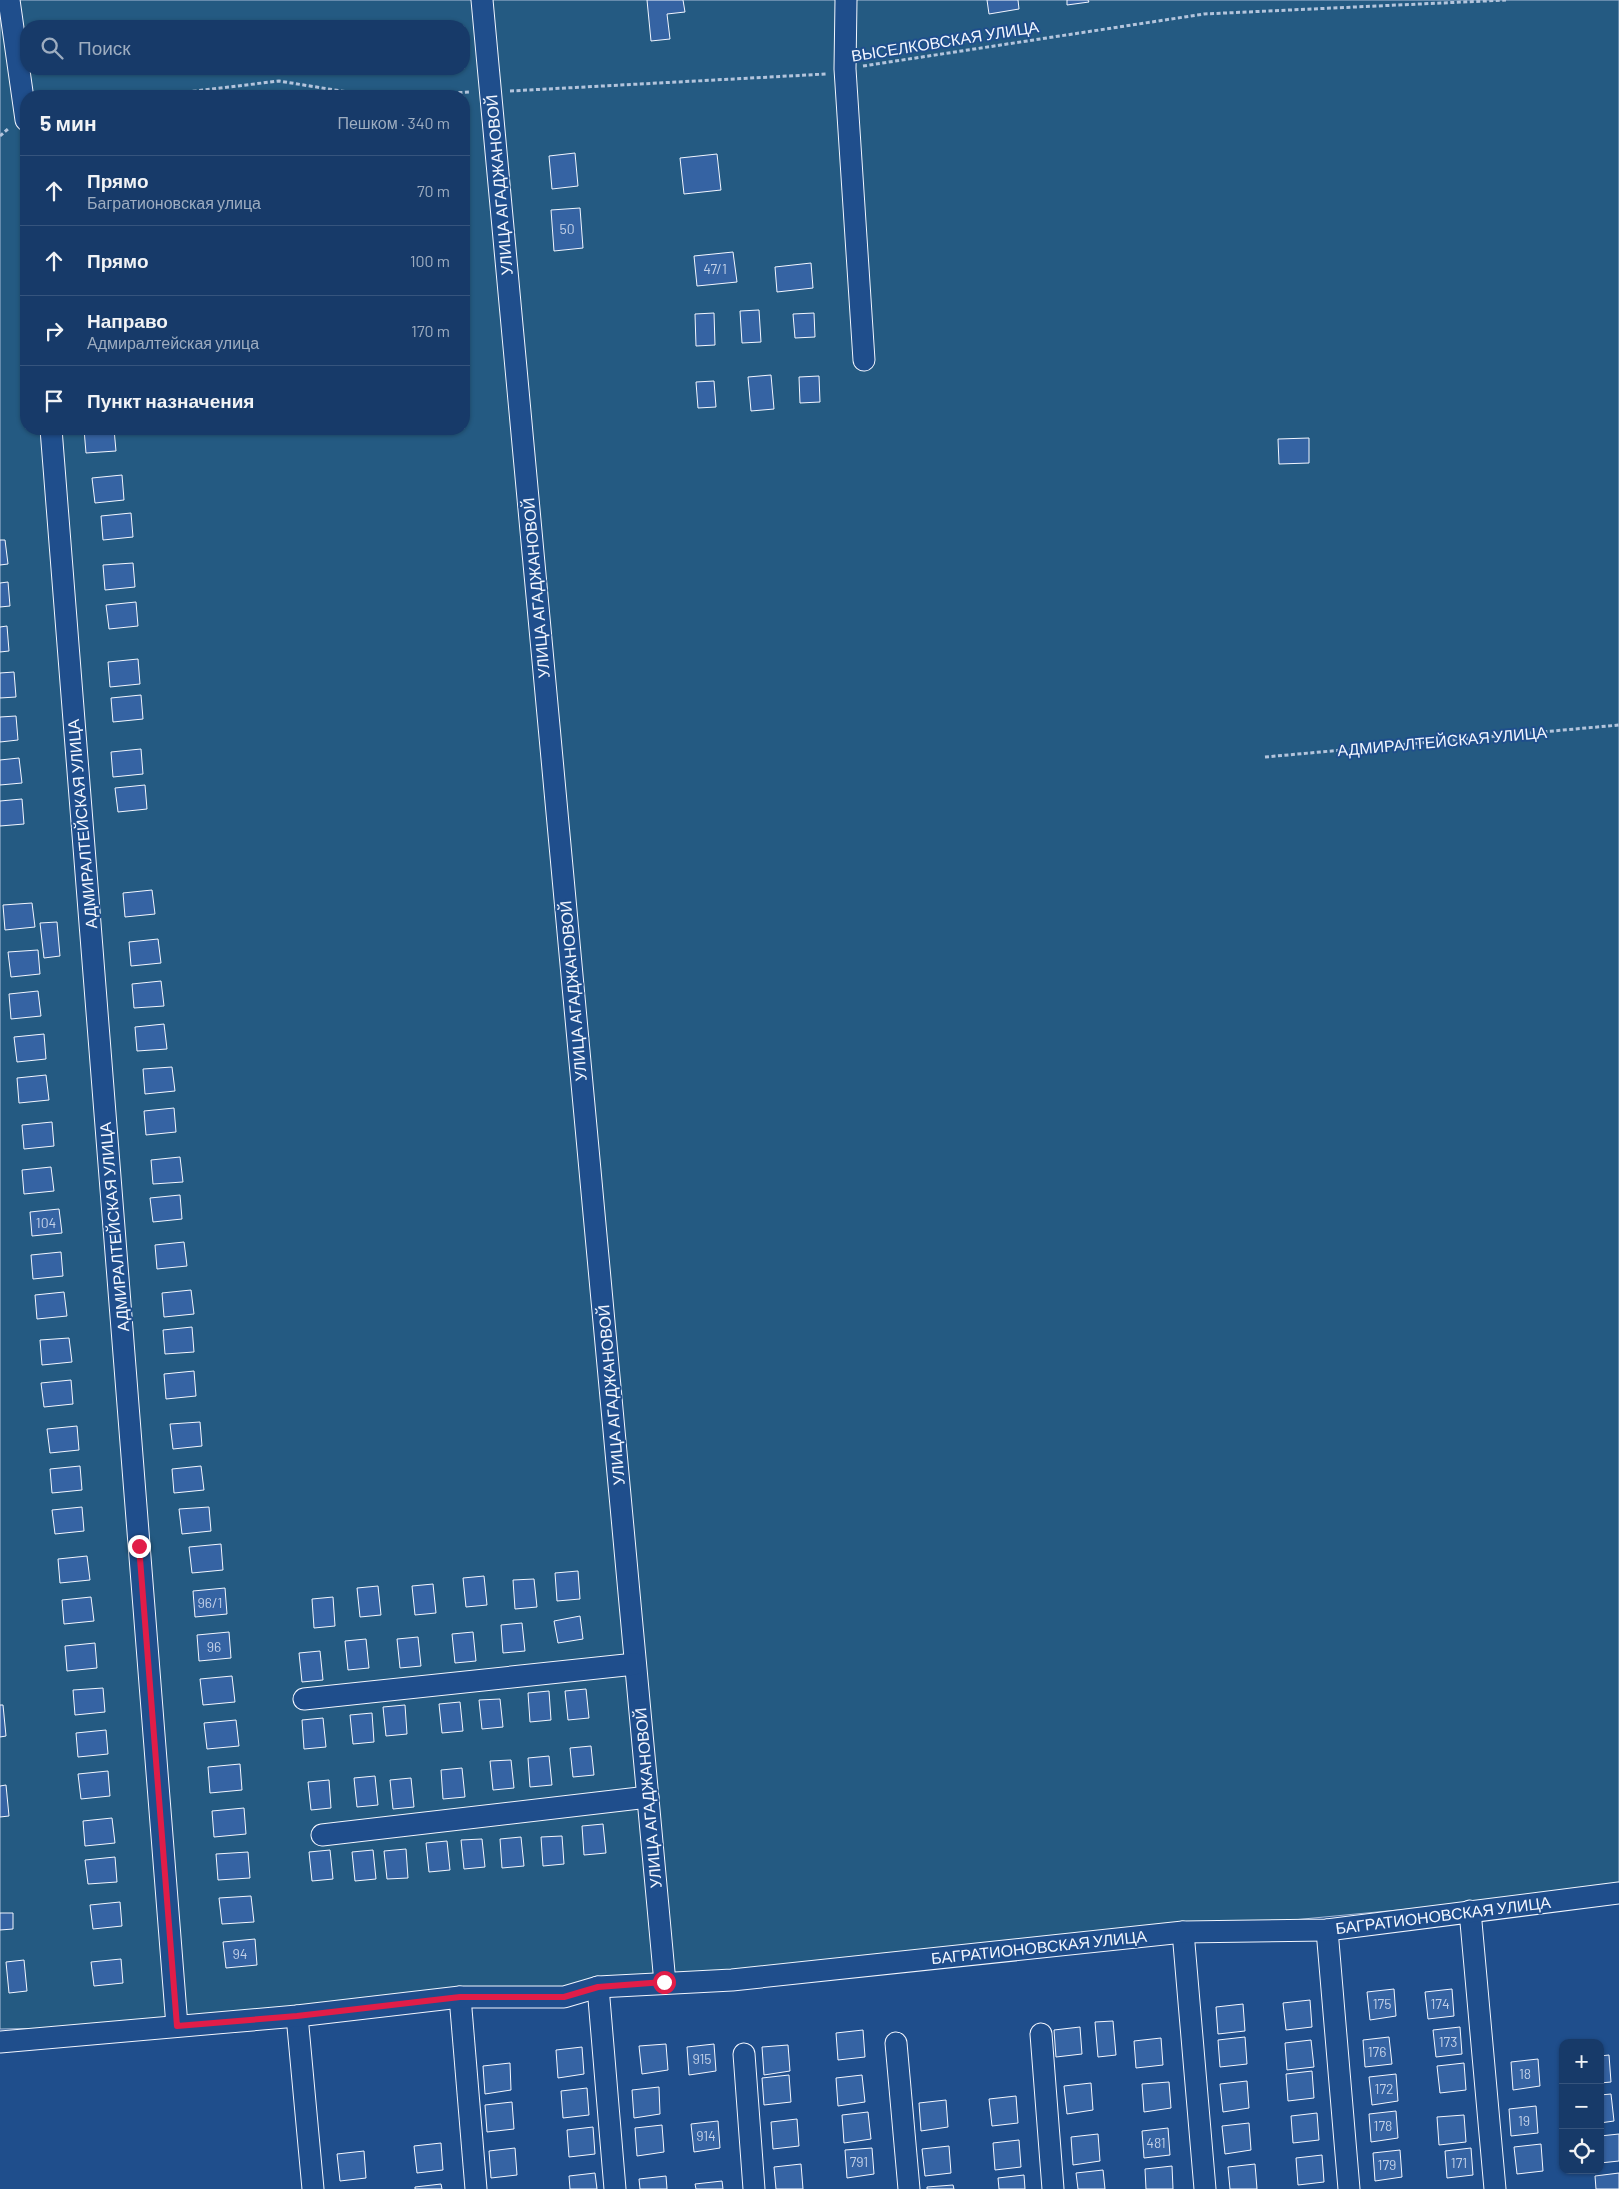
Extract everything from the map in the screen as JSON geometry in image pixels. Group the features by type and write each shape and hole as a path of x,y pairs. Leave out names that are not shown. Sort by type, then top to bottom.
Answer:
{"street":[{"path":"9,0 20,72"},
{"name":"УЛИЦА АГАДЖАНОВОЙ","path":"482,0 664,1982"},
{"path":"846,0 845,69 864,360"},
{"path":"20,75 23,90"},
{"name":"АДМИРАЛТЕЙСКАЯ УЛИЦА","path":"51,435 177,2026"},
{"path":"304,1699 636,1664"},
{"path":"322,1835 648,1797"},
{"name":"БАГРАТИОНОВСКАЯ УЛИЦА","path":"0,2042 297,2016 460,1997 564,1997 598,1987 664,1982 732,1980 1183,1932 1327,1930 1619,1893"},
{"path":"1470,1911 1495,2189"},
{"path":"1327,1930 1349,2189"},
{"path":"1183,1932 1205,2189"},
{"path":"598,1987 615,2189"},
{"path":"460,1997 476,2189"},
{"path":"297,2016 313,2189"},
{"path":"1041,2034 1053,2189"},
{"path":"896,2043 909,2189"},
{"path":"744,2054 754,2189"}],"path":[{"name":"ВЫСЕЛКОВСКАЯ УЛИЦА","path":"470,93 822,76 845,69 1204,14 1506,0"},
{"path":"207,90 278,82 332,90"},
{"name":"АДМИРАЛТЕЙСКАЯ УЛИЦА","path":"1266,757 1619,725"}],"shaded area":[{"path":"0,0 1619,0 1619,1889 177,2026 0,2029"}],"building":[{"path":"647,0 683,0 685,12 667,14 670,39 651,41"},
{"path":"987,0 1018,0 1019,9 989,14"},
{"path":"1067,0 1088,0 1089,2 1067,5"},
{"path":"575,153 578,186 552,189 549,156"},
{"path":"717,154 721,190 684,194 680,158"},
{"path":"580,208 583,248 554,251 551,210"},
{"path":"733,252 737,282 697,286 694,256"},
{"path":"811,263 813,288 777,292 775,267"},
{"path":"759,310 761,342 742,343 740,311"},
{"path":"714,313 715,345 696,346 695,314"},
{"path":"814,313 815,337 795,338 793,314"},
{"path":"771,375 774,409 751,411 748,377"},
{"path":"819,376 820,402 800,403 799,377"},
{"path":"714,381 716,407 698,408 696,382"},
{"path":"84,435 115,435 116,451 86,453"},
{"path":"1309,438 1309,463 1279,464 1278,439"},
{"path":"122,475 124,500 95,503 92,478"},
{"path":"131,513 133,537 103,540 101,516"},
{"path":"0,540 5,540 8,564 0,565"},
{"path":"133,563 135,587 105,590 103,565"},
{"path":"8,582 10,606 0,607 0,583"},
{"path":"136,602 138,626 109,629 106,605"},
{"path":"7,626 9,651 0,652 0,627"},
{"path":"138,659 140,684 110,687 108,662"},
{"path":"14,672 16,697 0,698 0,673"},
{"path":"141,695 143,719 113,722 111,698"},
{"path":"16,716 18,740 0,742 0,717"},
{"path":"141,749 143,774 113,777 111,752"},
{"path":"19,758 22,783 0,785 0,760"},
{"path":"145,785 147,809 118,812 115,788"},
{"path":"22,799 24,824 0,826 0,801"},
{"path":"152,890 155,914 125,917 123,893"},
{"path":"32,903 35,927 5,930 3,905"},
{"path":"57,922 60,956 44,958 40,923"},
{"path":"158,939 161,963 131,966 129,942"},
{"path":"38,950 40,974 11,977 8,952"},
{"path":"161,981 164,1006 134,1008 132,984"},
{"path":"38,991 41,1016 11,1019 9,994"},
{"path":"164,1024 167,1049 137,1051 135,1027"},
{"path":"44,1034 46,1059 17,1062 14,1037"},
{"path":"172,1067 175,1091 145,1094 143,1069"},
{"path":"46,1075 49,1100 19,1103 17,1078"},
{"path":"174,1108 176,1132 146,1135 144,1111"},
{"path":"52,1122 54,1146 24,1149 22,1125"},
{"path":"180,1157 183,1182 153,1184 151,1160"},
{"path":"51,1167 54,1191 24,1194 22,1170"},
{"path":"180,1195 182,1219 153,1222 150,1198"},
{"path":"59,1209 62,1233 32,1236 30,1212"},
{"path":"184,1242 187,1266 157,1269 155,1245"},
{"path":"61,1252 63,1276 33,1279 31,1255"},
{"path":"191,1290 194,1314 164,1317 162,1293"},
{"path":"64,1292 67,1316 37,1319 35,1295"},
{"path":"192,1327 194,1352 165,1354 163,1330"},
{"path":"69,1338 72,1362 42,1365 40,1340"},
{"path":"194,1371 196,1396 166,1399 164,1374"},
{"path":"71,1380 73,1404 44,1407 41,1383"},
{"path":"200,1422 202,1446 173,1449 170,1424"},
{"path":"77,1426 79,1450 50,1453 47,1429"},
{"path":"80,1466 82,1490 52,1493 50,1469"},
{"path":"201,1466 204,1490 174,1493 172,1469"},
{"path":"82,1507 84,1531 55,1534 52,1510"},
{"path":"209,1507 211,1531 182,1534 179,1509"},
{"path":"221,1544 223,1570 192,1573 189,1547"},
{"path":"87,1556 90,1580 60,1583 58,1559"},
{"path":"578,1571 580,1599 557,1601 555,1573"},
{"path":"484,1576 487,1605 466,1607 463,1578"},
{"path":"534,1579 537,1607 515,1609 513,1580"},
{"path":"433,1584 436,1613 415,1615 412,1586"},
{"path":"378,1586 381,1615 360,1617 357,1588"},
{"path":"225,1588 227,1614 195,1617 193,1591"},
{"path":"91,1597 94,1621 64,1624 62,1600"},
{"path":"333,1597 335,1626 314,1628 312,1599"},
{"path":"580,1616 583,1639 558,1643 554,1621"},
{"path":"522,1623 525,1651 503,1653 501,1625"},
{"path":"229,1632 231,1658 199,1661 197,1635"},
{"path":"473,1632 476,1661 455,1663 452,1634"},
{"path":"418,1637 421,1666 400,1668 397,1639"},
{"path":"366,1639 369,1668 348,1670 345,1641"},
{"path":"95,1643 97,1668 67,1671 65,1646"},
{"path":"320,1651 323,1680 302,1682 299,1653"},
{"path":"232,1676 235,1702 203,1705 200,1679"},
{"path":"103,1688 105,1712 75,1715 73,1690"},
{"path":"586,1689 589,1718 568,1720 565,1691"},
{"path":"549,1691 551,1720 530,1722 528,1693"},
{"path":"500,1699 503,1727 482,1729 479,1700"},
{"path":"460,1702 463,1731 442,1733 439,1704"},
{"path":"0,1705 3,1705 6,1736 0,1737"},
{"path":"405,1705 407,1734 386,1736 383,1707"},
{"path":"372,1713 374,1742 353,1744 350,1715"},
{"path":"323,1718 326,1747 304,1749 302,1720"},
{"path":"236,1720 239,1746 207,1749 204,1723"},
{"path":"106,1730 108,1754 78,1757 76,1733"},
{"path":"591,1746 594,1775 573,1777 570,1748"},
{"path":"549,1756 552,1785 530,1787 528,1758"},
{"path":"511,1760 514,1788 493,1790 490,1761"},
{"path":"240,1764 242,1790 210,1793 208,1767"},
{"path":"462,1768 465,1797 443,1799 441,1770"},
{"path":"108,1771 110,1796 81,1799 78,1774"},
{"path":"375,1776 378,1805 357,1807 354,1778"},
{"path":"411,1778 414,1807 393,1809 390,1780"},
{"path":"329,1780 331,1808 311,1810 308,1782"},
{"path":"6,1785 9,1816 0,1817 0,1786"},
{"path":"244,1808 246,1834 214,1837 212,1811"},
{"path":"112,1818 115,1843 85,1846 83,1821"},
{"path":"603,1824 606,1853 584,1855 582,1826"},
{"path":"562,1836 564,1864 543,1866 541,1837"},
{"path":"521,1837 524,1866 502,1868 500,1839"},
{"path":"482,1839 485,1867 464,1869 461,1840"},
{"path":"447,1841 450,1870 429,1872 426,1843"},
{"path":"406,1849 408,1878 387,1879 384,1851"},
{"path":"330,1850 333,1879 312,1881 309,1852"},
{"path":"373,1850 376,1879 355,1881 352,1852"},
{"path":"248,1852 250,1878 218,1880 216,1854"},
{"path":"115,1857 117,1882 88,1884 85,1860"},
{"path":"251,1896 254,1922 222,1924 219,1898"},
{"path":"120,1902 122,1926 93,1929 90,1905"},
{"path":"0,1913 13,1913 13,1929 0,1930"},
{"path":"255,1939 257,1965 226,1968 223,1942"},
{"path":"121,1959 123,1983 94,1986 91,1962"},
{"path":"24,1960 27,1991 9,1993 6,1962"},
{"path":"1394,1989 1396,2016 1370,2020 1367,1992"},
{"path":"1452,1989 1454,2016 1428,2019 1425,1992"},
{"path":"1310,2000 1312,2027 1286,2030 1283,2003"},
{"path":"1243,2004 1245,2031 1218,2034 1216,2007"},
{"path":"1113,2021 1116,2055 1098,2057 1095,2022"},
{"path":"1080,2027 1082,2054 1056,2057 1054,2030"},
{"path":"1460,2027 1462,2054 1436,2057 1433,2030"},
{"path":"863,2030 865,2057 838,2060 836,2033"},
{"path":"1245,2037 1247,2064 1220,2067 1218,2040"},
{"path":"1389,2037 1392,2064 1365,2067 1363,2040"},
{"path":"1161,2038 1163,2065 1136,2068 1134,2041"},
{"path":"1311,2040 1314,2067 1287,2070 1285,2043"},
{"path":"666,2044 668,2070 642,2074 639,2046"},
{"path":"714,2044 716,2071 689,2075 687,2047"},
{"path":"788,2045 790,2071 764,2075 762,2047"},
{"path":"582,2047 584,2074 558,2078 556,2050"},
{"path":"1609,2055 1611,2082 1604,2083 1604,2056"},
{"path":"1538,2059 1540,2086 1513,2090 1511,2062"},
{"path":"510,2063 511,2090 485,2094 483,2066"},
{"path":"1464,2063 1466,2090 1440,2093 1437,2066"},
{"path":"1312,2071 1314,2098 1288,2101 1286,2074"},
{"path":"1396,2074 1398,2101 1372,2105 1369,2077"},
{"path":"789,2075 791,2102 764,2105 762,2078"},
{"path":"862,2075 865,2102 838,2106 836,2078"},
{"path":"1247,2081 1249,2108 1223,2112 1220,2084"},
{"path":"1169,2082 1171,2108 1144,2112 1142,2084"},
{"path":"1091,2083 1093,2110 1067,2114 1064,2086"},
{"path":"659,2087 660,2114 634,2118 632,2090"},
{"path":"587,2088 589,2115 563,2118 561,2091"},
{"path":"1611,2094 1614,2121 1604,2122 1604,2095"},
{"path":"1016,2096 1018,2123 992,2126 989,2099"},
{"path":"946,2100 948,2127 921,2131 919,2103"},
{"path":"512,2102 514,2129 487,2132 485,2105"},
{"path":"1536,2106 1538,2133 1511,2136 1509,2109"},
{"path":"1396,2111 1398,2138 1371,2142 1369,2114"},
{"path":"868,2112 871,2139 844,2143 842,2115"},
{"path":"1317,2113 1319,2140 1293,2143 1291,2116"},
{"path":"1464,2115 1466,2142 1439,2145 1437,2117"},
{"path":"797,2119 799,2146 773,2149 771,2122"},
{"path":"718,2121 720,2148 694,2152 691,2124"},
{"path":"1249,2123 1251,2150 1225,2154 1222,2126"},
{"path":"662,2125 664,2152 637,2156 635,2128"},
{"path":"593,2127 595,2154 569,2157 567,2130"},
{"path":"1168,2128 1170,2155 1144,2158 1142,2131"},
{"path":"1098,2134 1100,2161 1073,2165 1071,2137"},
{"path":"1619,2134 1619,2161 1604,2163 1604,2136"},
{"path":"1019,2140 1021,2167 995,2170 993,2143"},
{"path":"441,2143 443,2170 417,2173 414,2146"},
{"path":"1541,2144 1543,2171 1517,2174 1514,2147"},
{"path":"949,2146 951,2173 925,2176 922,2149"},
{"path":"515,2148 517,2175 491,2178 489,2151"},
{"path":"872,2148 874,2174 847,2178 845,2150"},
{"path":"1471,2148 1473,2175 1447,2178 1445,2151"},
{"path":"1400,2150 1402,2177 1375,2181 1373,2153"},
{"path":"364,2151 366,2178 340,2181 337,2154"},
{"path":"1322,2155 1324,2182 1298,2185 1296,2158"},
{"path":"801,2164 803,2189 776,2189 774,2167"},
{"path":"1255,2164 1257,2189 1230,2189 1228,2167"},
{"path":"1172,2166 1173,2189 1146,2189 1145,2169"},
{"path":"1103,2170 1105,2189 1078,2189 1076,2173"},
{"path":"595,2173 597,2189 570,2189 569,2176"},
{"path":"1619,2173 1619,2189 1596,2189 1595,2176"},
{"path":"1024,2175 1025,2189 999,2189 998,2178"},
{"path":"666,2176 667,2189 640,2189 639,2179"},
{"path":"722,2181 723,2189 696,2189 695,2184"},
{"path":"441,2184 442,2189 415,2189 415,2187"},
{"path":"953,2185 954,2189 927,2189 927,2187"}],"route":[{"path":"139,1546 177,2026 297,2016 460,1997 564,1997 598,1987 664,1982"}]}
